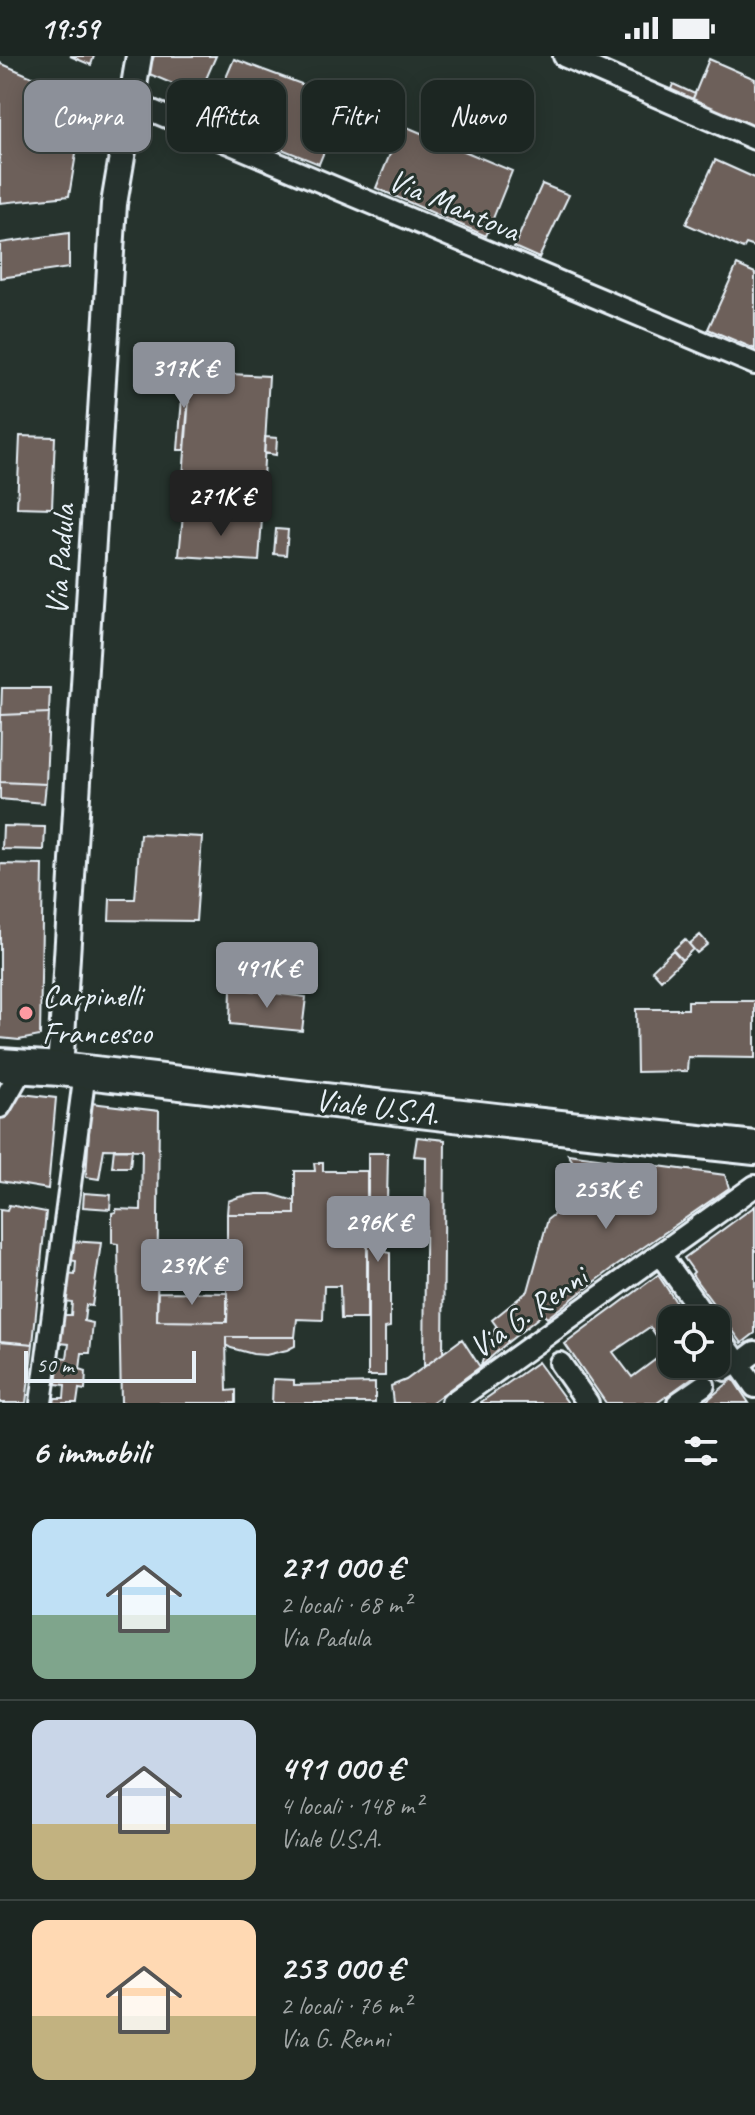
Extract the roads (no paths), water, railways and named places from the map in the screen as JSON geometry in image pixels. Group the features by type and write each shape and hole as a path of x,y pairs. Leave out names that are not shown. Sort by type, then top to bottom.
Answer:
{"main road":[{"name":"Viale U.S.A.","path":"11,1066 496,1120 750,1141"}],"street":[{"name":"Via Padula","path":"135,80 139,56"},
{"path":"564,56 755,139"},
{"name":"Via Mantova","path":"151,110 755,364"},
{"name":"Via Padula","path":"72,1071 114,204 123,152"},
{"path":"0,1107 11,1066"},
{"path":"41,1403 72,1071"},
{"name":"Via G. Renni","path":"452,1403 755,1186"},
{"path":"660,1254 697,1306"},
{"path":"560,1363 588,1403"},
{"path":"740,1363 755,1387"},
{"path":"678,1403 704,1385"}],"place":[{"name":"Carpinelli Francesco","path":"26,1013"}]}
